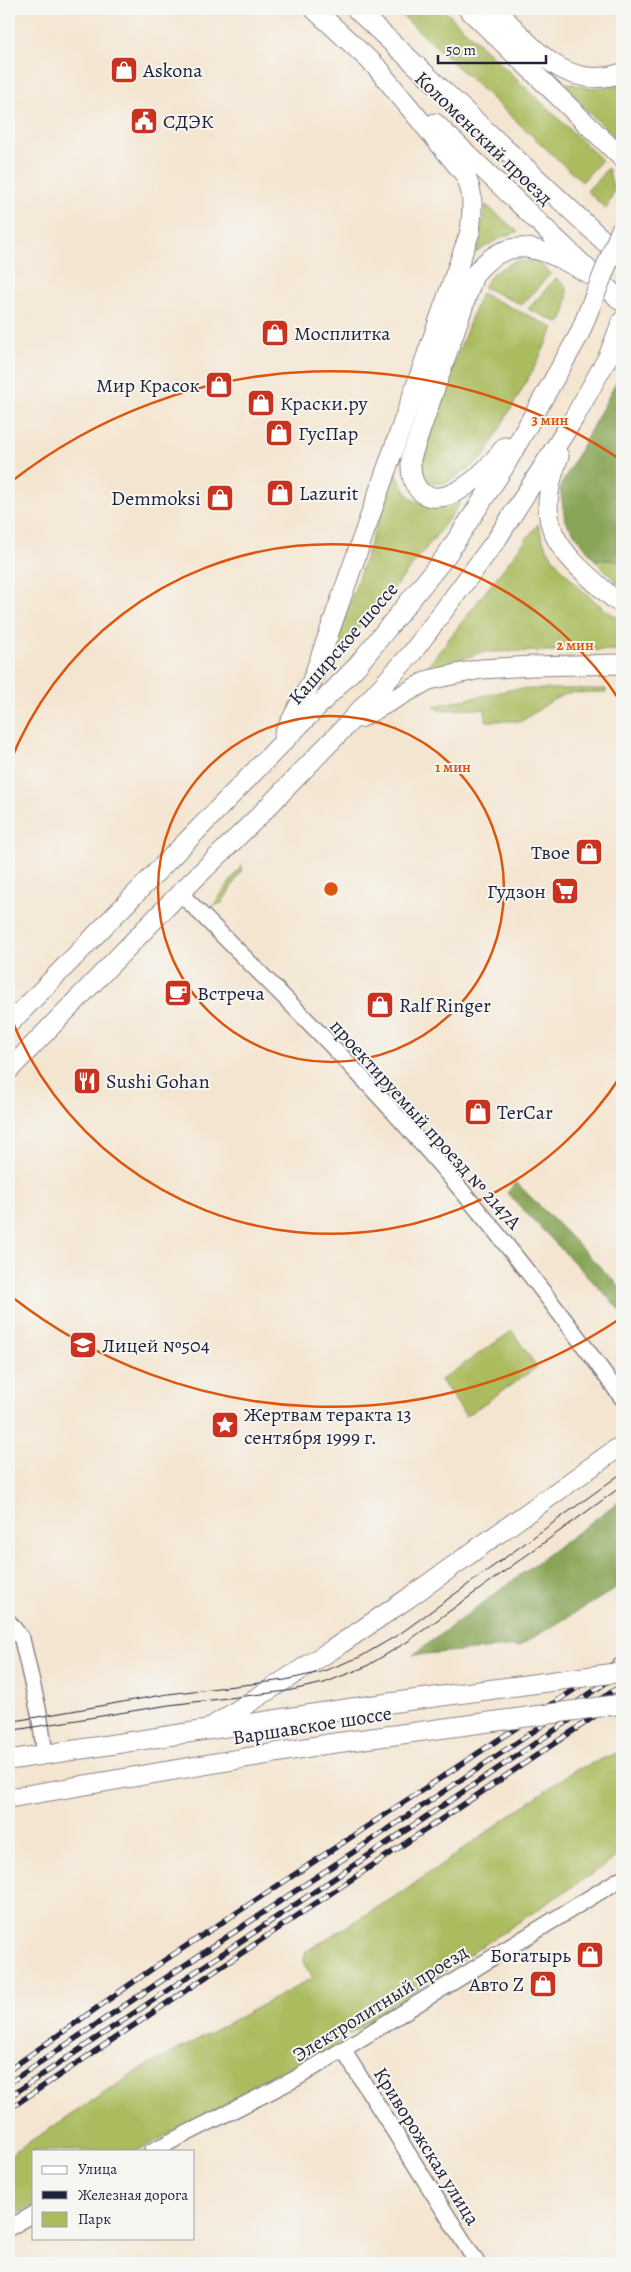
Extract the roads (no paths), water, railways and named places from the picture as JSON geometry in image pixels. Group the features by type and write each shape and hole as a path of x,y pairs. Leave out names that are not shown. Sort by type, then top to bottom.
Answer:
{"main road":[{"name":"Коломенский проезд","path":"314,9 372,62 622,302"},
{"path":"468,9 622,158"},
{"path":"495,9 560,70 583,78 606,77 622,73"},
{"name":"Коломенский проезд","path":"360,11 622,258"},
{"path":"275,752 312,681 470,232 474,200 471,187 465,175 372,62"},
{"name":"Каширское шоссе","path":"9,1024 356,667 446,556 503,469 580,335 622,227"},
{"path":"545,396 490,466 466,486 443,496 431,498 422,493 413,484 410,472 411,458 474,275 484,262 504,249 521,246 547,251 600,280"},
{"path":"9,1070 180,893 258,817 344,728 412,653 497,539 574,418 608,357 622,321"},
{"path":"574,418 550,478 547,500 548,518 552,532 560,546 595,582 616,600 622,602"},
{"path":"344,728 404,692 429,680 481,669 622,664"},
{"path":"208,1729 407,1599 622,1444"},
{"name":"Варшавское шоссе","path":"9,1760 352,1708 622,1672"},
{"name":"Варшавское шоссе","path":"9,1798 328,1744 622,1704"}],"street":[{"name":"проектируемый проезд № 2147А","path":"180,893 350,1066 413,1134 527,1269 622,1398"},
{"path":"9,1622 22,1639 39,1713 45,1754"},
{"name":"Электролитный проезд","path":"154,2150 268,2093 343,2050 622,1878"},
{"name":"Криворожская улица","path":"343,2050 477,2263"},
{"path":"9,2228 32,2215"}],"tram line":[{"path":"9,1722 168,1694 285,1680 321,1672 360,1657 401,1633 622,1473"},
{"path":"9,1731 169,1705 287,1691 324,1683 365,1667 407,1642 622,1486"}],"railway":[{"path":"9,2070 159,1964 622,1658"},
{"path":"9,2083 622,1672"},
{"path":"9,2097 622,1685"},
{"path":"9,2109 622,1698"}],"place":[{"name":"Askona","path":"124,70"},
{"name":"СДЭК","path":"144,121"},
{"name":"Мосплитка","path":"275,333"},
{"name":"Мир Красок","path":"219,385"},
{"name":"Краски.ру","path":"261,403"},
{"name":"ГусПар","path":"279,433"},
{"name":"Lazurit","path":"280,493"},
{"name":"Demmoksi","path":"220,498"},
{"name":"Твое","path":"589,852"},
{"name":"Гудзон","path":"565,891"},
{"name":"Встреча","path":"178,993"},
{"name":"Ralf Ringer","path":"380,1005"},
{"name":"Sushi Gohan","path":"87,1081"},
{"name":"TerCar","path":"478,1112"},
{"name":"Лицей №504","path":"83,1345"},
{"name":"Жертвам теракта 13 сентября 1999 г.","path":"225,1425"},
{"name":"Богатырь","path":"590,1955"},
{"name":"Авто Z","path":"543,1984"}]}
